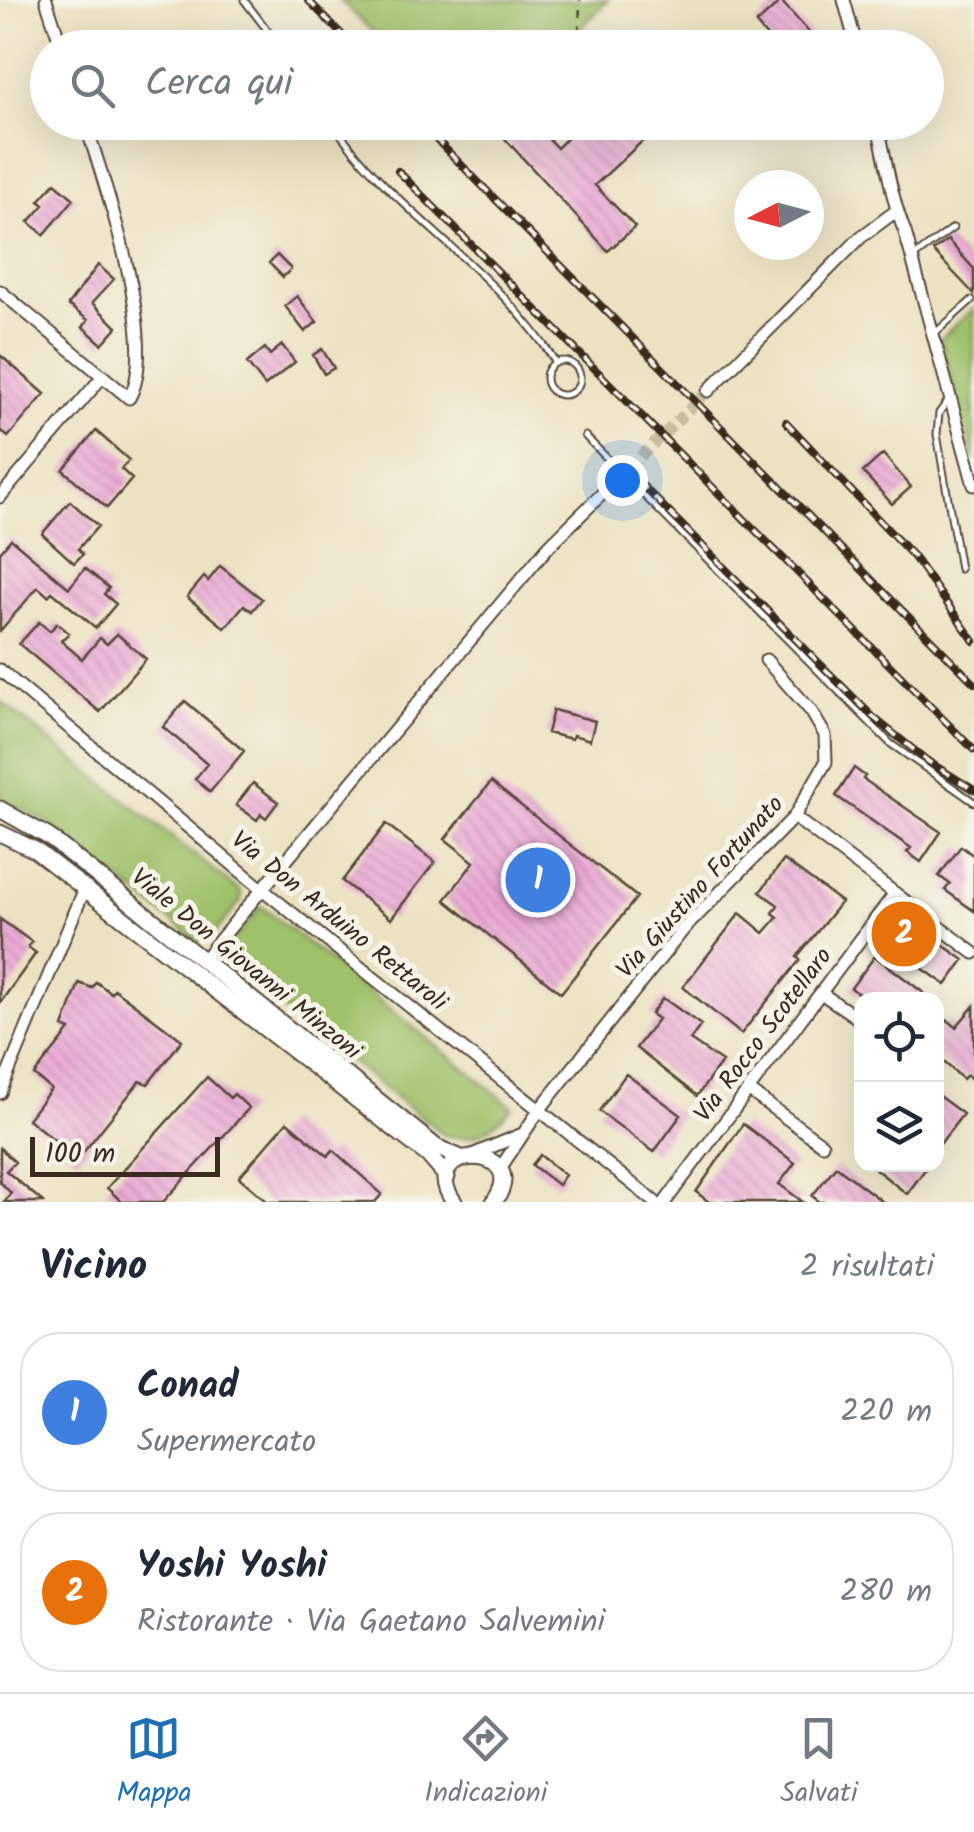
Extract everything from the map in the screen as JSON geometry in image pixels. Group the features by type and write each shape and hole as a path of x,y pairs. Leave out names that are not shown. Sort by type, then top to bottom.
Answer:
{"main road":[{"name":"Viale Don Giovanni Minzoni","path":"0,809 49,837 436,1147 466,1157 488,1158 500,1175"},
{"name":"Viale Don Giovanni Minzoni","path":"0,833 36,850 413,1143 447,1192 466,1157"},
{"path":"500,1175 514,1201"},
{"path":"494,1202 500,1175"}],"street":[{"path":"46,0 56,30"},
{"path":"844,0 852,30"},
{"path":"0,291 129,398 138,374 138,348 124,254 90,140"},
{"path":"882,140 896,211 974,485"},
{"path":"708,391 861,237 896,211"},
{"path":"0,496 103,376"},
{"path":"204,959 548,547 606,492"},
{"name":"Via Giustino Fortunato","path":"500,1175 523,1132 682,930 794,817 826,762 825,735 812,710 766,660"},
{"name":"Via Don Arduino Rettaroli","path":"0,670 262,889 655,1202"},
{"path":"794,817 974,953"},
{"path":"0,1093 85,888"},
{"name":"Via Rocco Scotellaro","path":"672,1200 748,1090 895,893"},
{"path":"822,992 854,1015"},
{"path":"748,1090 822,1144"},
{"name":"Via Giustino Fortunato","path":"466,1157 509,1142 523,1132"}],"lane":[{"path":"244,0 268,30"},
{"path":"347,140 375,174 529,323 556,363"},
{"path":"912,258 953,228"},
{"path":"933,335 972,300"},
{"path":"568,362 577,369 578,386 570,394 554,392 547,382 548,371 556,363 568,362"},
{"path":"950,400 939,413 937,434 960,569"},
{"path":"584,436 891,744 974,802"}],"path":[{"path":"580,0 580,30"}],"green space":[{"path":"340,0 608,0 579,30 371,30"},
{"path":"974,308 974,460 940,339"},
{"path":"0,701 241,892 241,901 210,939 197,941 46,822 0,797"},
{"path":"261,906 513,1107 483,1133 467,1137 444,1135 223,962 221,954"}],"building":[{"path":"781,1 807,30 761,30 756,24"},
{"path":"506,140 549,140 557,148 565,140 644,140 595,185 635,227 608,251"},
{"path":"55,183 74,199 44,235 29,222 44,205 39,201"},
{"path":"948,240 974,269 974,294 933,251"},
{"path":"277,255 291,269 283,277 269,263"},
{"path":"98,265 114,279 92,303 117,327 102,344 83,327 88,320 68,305"},
{"path":"297,296 317,322 305,332 285,306"},
{"path":"282,345 295,362 265,386 247,363 265,348 270,355"},
{"path":"322,349 334,368 324,374 313,355"},
{"path":"0,355 45,394 8,437 0,430"},
{"path":"96,431 129,460 121,469 132,479 107,508 63,470"},
{"path":"883,454 911,487 892,504 863,472"},
{"path":"70,501 98,526 78,549 83,554 74,563 42,534"},
{"path":"11,539 69,588 85,568 109,588 104,594 116,604 96,628 52,592 48,596 38,587 0,631 0,552"},
{"path":"220,566 262,599 252,611 244,605 225,628 187,597"},
{"path":"39,622 50,631 57,623 69,633 61,641 82,659 100,638 107,644 117,634 146,659 100,712 19,644"},
{"path":"185,701 244,751 210,792 195,779 207,764 163,727"},
{"path":"553,710 595,721 590,740 547,733"},
{"path":"854,768 865,776 863,779 941,832 921,862 907,852 911,848 836,796"},
{"path":"491,782 637,897 561,993 445,900 474,862 445,839"},
{"path":"253,783 278,802 266,818 261,814 257,820 236,805"},
{"path":"386,824 435,862 391,919 342,881"},
{"path":"961,846 974,856 974,911 945,890 950,884 939,876"},
{"path":"784,860 841,902 741,1034 683,987 740,913 764,933 778,917 773,913 778,905 760,892"},
{"path":"902,916 964,960 946,985 884,941"},
{"path":"0,919 32,942 28,947 36,953 0,1003"},
{"path":"875,956 922,992 856,992 851,988"},
{"path":"96,982 111,993 114,989 182,1040 148,1084 140,1081 78,1159 28,1119 51,1089 34,1075 70,1030 63,1027 79,983 92,988"},
{"path":"663,998 701,1025 690,1040 722,1062 697,1096 636,1048 658,1019 651,1014"},
{"path":"974,1006 974,1081 967,1075 963,1079 944,1062 944,1024 948,1020 956,1027"},
{"path":"626,1074 681,1115 654,1152 599,1111"},
{"path":"207,1077 230,1098 234,1094 249,1108 163,1202 122,1202 107,1188"},
{"path":"944,1100 963,1114 944,1139"},
{"path":"287,1122 328,1156 333,1150 382,1194 375,1202 268,1202 239,1177"},
{"path":"743,1124 795,1163 779,1184 803,1202 709,1202 696,1192"},
{"path":"0,1148 15,1162 6,1171 43,1202 4,1202 11,1193 0,1182"},
{"path":"540,1155 565,1175 558,1185 532,1165"},
{"path":"836,1166 883,1202 820,1202 812,1196"},
{"path":"879,1172 923,1172 907,1194"}],"tunnel":[{"path":"605,491 708,391"}],"railway":[{"path":"308,0 337,30"},
{"path":"437,140 974,683"},
{"path":"398,171 974,750"},
{"path":"786,422 913,556 974,641"},
{"path":"623,466 873,717 929,762 974,790"}],"place":[{"name":"Conad","path":"538,880"},
{"name":"Yoshi Yoshi","path":"904,934"}]}
